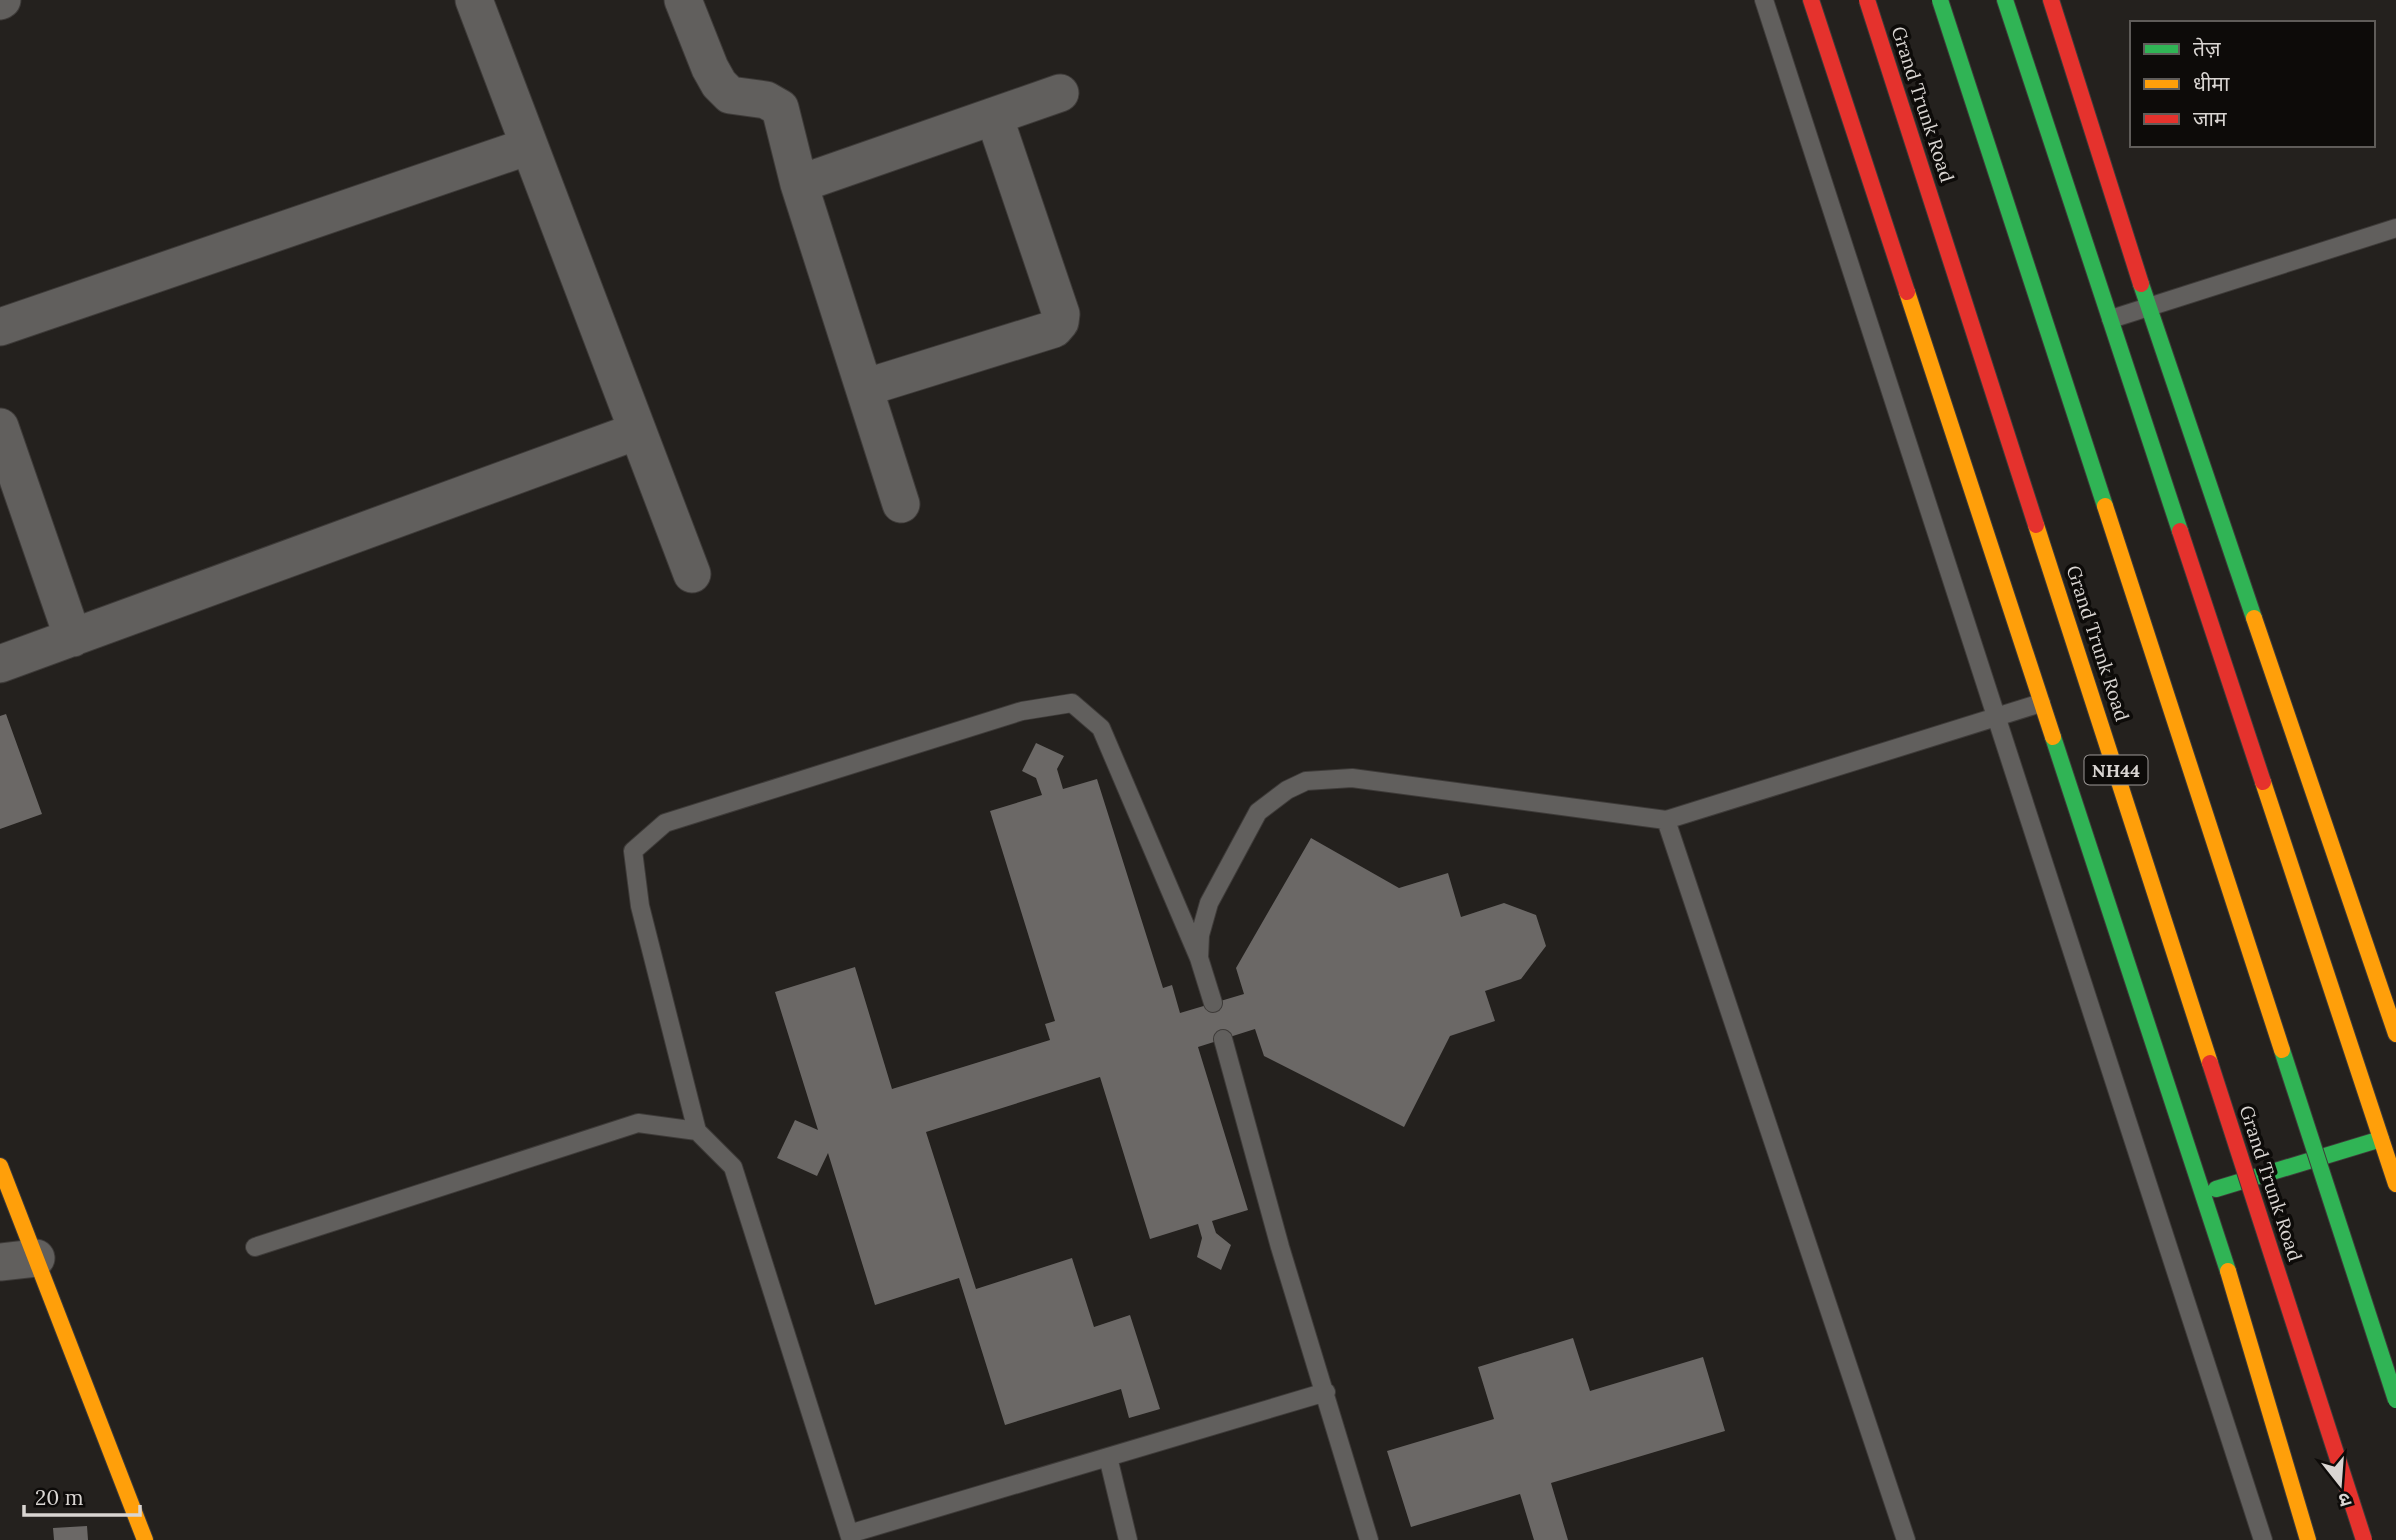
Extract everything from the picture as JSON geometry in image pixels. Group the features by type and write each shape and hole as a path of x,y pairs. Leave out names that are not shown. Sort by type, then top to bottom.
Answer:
{"main road":[{"path":"1811,0 2245,1324 2308,1540"},
{"name":"Grand Trunk Road","path":"1867,0 2364,1540"},
{"path":"1940,0 2396,1400"},
{"path":"2005,0 2396,1184"},
{"path":"2051,0 2148,306 2396,1034"},
{"path":"2202,1193 2381,1139"},
{"path":"0,1166 145,1540"}],"street":[{"path":"474,0 692,575"},
{"path":"683,0 719,84 730,95 766,100 780,108 799,184 901,504"},
{"path":"799,184 1060,93"},
{"path":"864,388 1054,329 1060,322 1062,314 994,116"},
{"path":"0,327 529,146"},
{"path":"0,427 73,638"},
{"path":"0,664 637,431"},
{"path":"0,1262 36,1258"}],"lane":[{"path":"1764,0 2263,1540"},
{"path":"2111,319 2396,228"},
{"path":"1213,1003 1199,958 1101,727 1072,703 1022,711 665,822 633,851 640,906 697,1131 733,1167 850,1537 1326,1392"},
{"path":"1199,958 1200,934 1209,903 1258,813 1287,790 1306,781 1352,778 1666,820 2041,703"},
{"path":"1666,820 1906,1540"},
{"path":"1223,1040 1280,1247 1369,1540"},
{"path":"255,1247 638,1123 697,1131"},
{"path":"1108,1457 1128,1540"}],"building":[{"path":"6,714 42,814 0,829 0,716"},
{"path":"1036,743 1064,756 1057,769 1063,789 1097,779 1163,988 1172,985 1180,1013 1244,994 1236,968 1311,838 1399,888 1448,873 1461,917 1504,903 1536,915 1546,946 1521,979 1485,991 1495,1021 1450,1036 1404,1127 1264,1056 1255,1029 1198,1047 1248,1210 1212,1221 1216,1233 1231,1245 1221,1270 1197,1257 1202,1238 1198,1224 1150,1239 1100,1077 926,1132 976,1289 1072,1258 1094,1327 1130,1315 1160,1409 1129,1418 1121,1389 1005,1425 959,1278 875,1305 828,1153 817,1176 777,1158 795,1120 818,1130 775,992 855,967 892,1089 1050,1040 1045,1024 1055,1021 990,811 1042,795 1036,778 1022,771"},
{"path":"1573,1338 1590,1391 1703,1357 1725,1431 1551,1483 1568,1540 1534,1540 1520,1494 1411,1527 1387,1451 1494,1419 1478,1367"},
{"path":"87,1526 88,1540 54,1540 53,1528"}],"traffic: fast":[{"path":"1940,0 2105,506"},
{"path":"2005,0 2180,531"},
{"path":"2141,284 2254,618"},
{"path":"2053,737 2228,1271"},
{"path":"2282,1050 2396,1400"},
{"path":"2216,1189 2381,1139"}],"traffic: slow":[{"path":"1907,292 2053,737"},
{"path":"2105,506 2282,1050"},
{"path":"2036,525 2210,1063"},
{"path":"2254,618 2396,1034"},
{"path":"2263,782 2396,1184"},
{"path":"0,1166 145,1540"},
{"path":"2228,1271 2308,1540"}],"traffic: jam":[{"path":"1811,0 1907,292"},
{"path":"1867,0 2036,525"},
{"path":"2051,0 2141,284"},
{"path":"2180,531 2263,782"},
{"path":"2210,1063 2364,1540"}]}
